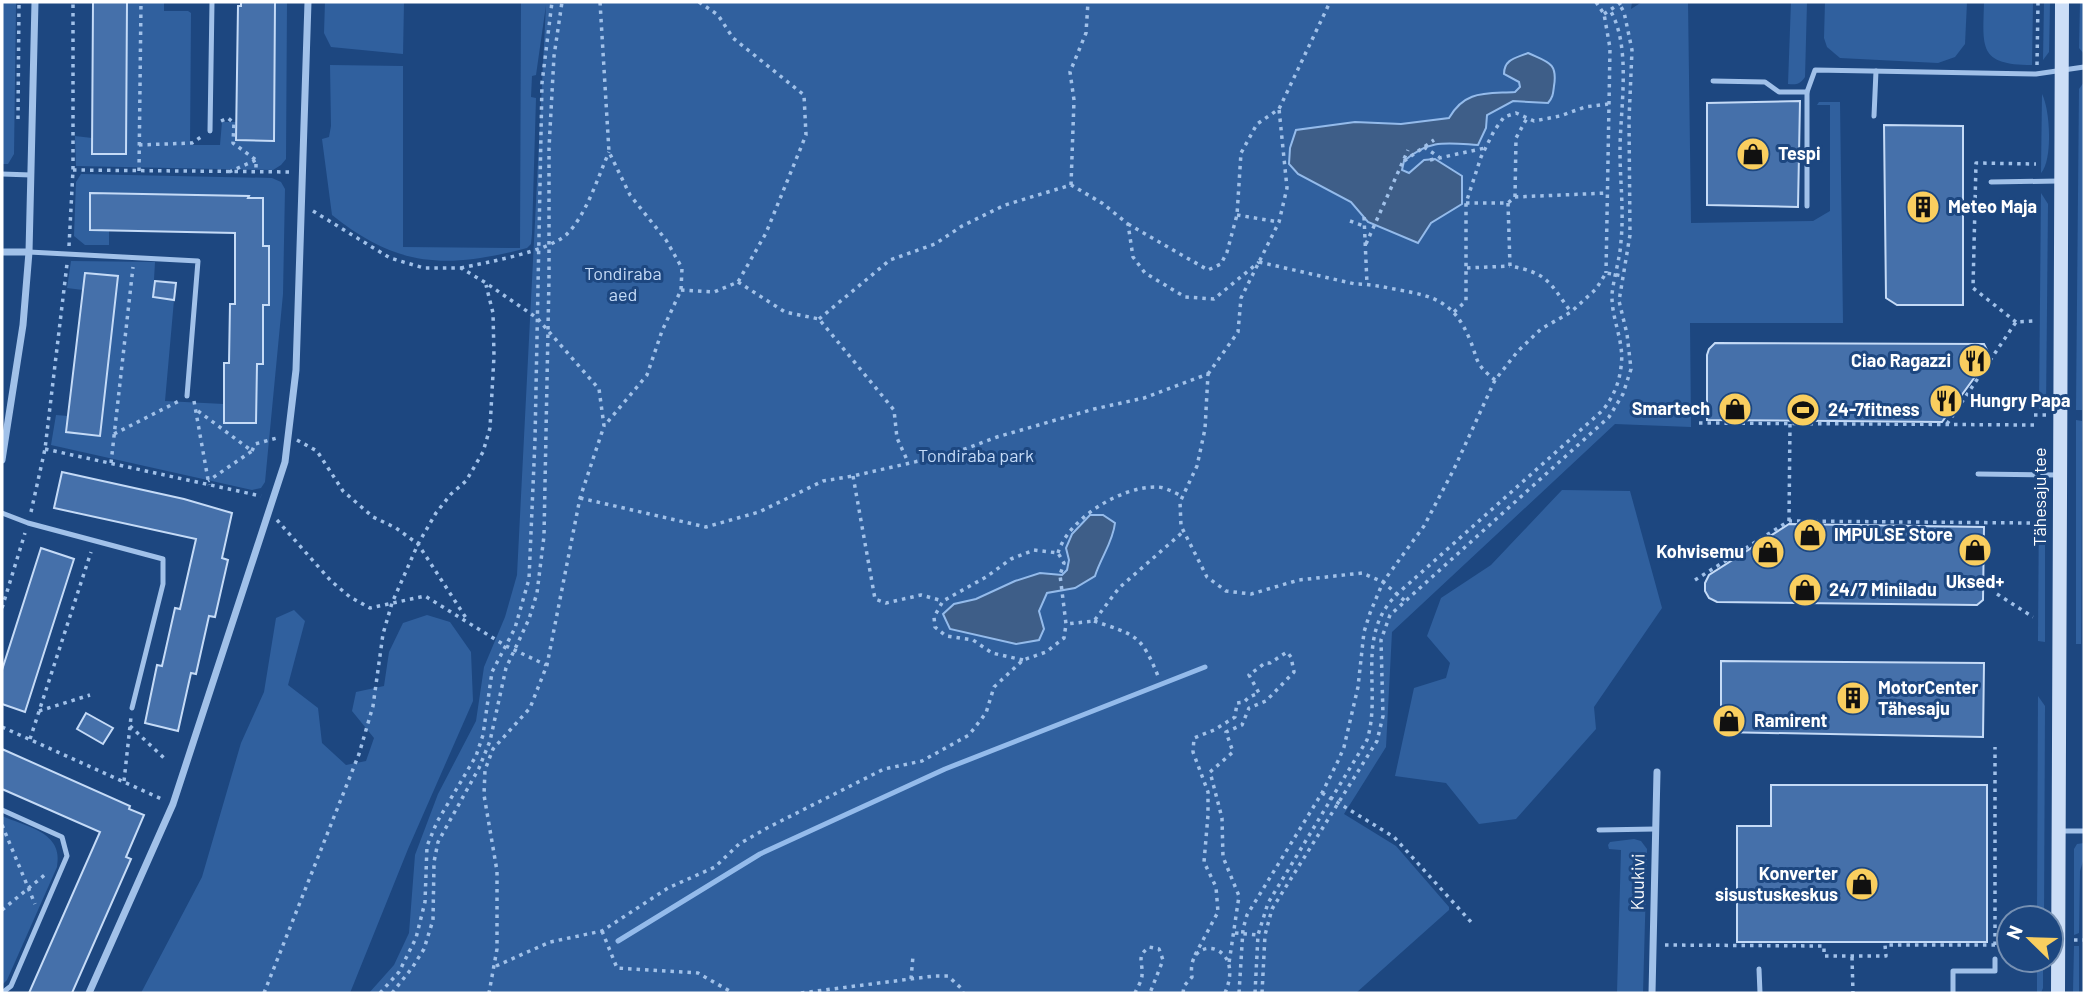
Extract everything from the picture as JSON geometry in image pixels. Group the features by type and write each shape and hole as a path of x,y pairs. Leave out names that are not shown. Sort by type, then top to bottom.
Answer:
{"street":[{"path":"2,460 23,325 29,252 35,2"},
{"path":"89,993 173,804 285,462 296,370 308,2"},
{"name":"Tähesaju tee","path":"2058,993 2062,2"},
{"path":"2,252 29,252"},
{"name":"Kuukivi","path":"1652,993 1657,772"}],"lane":[{"path":"210,131 212,2"},
{"path":"1807,206 1807,92 1815,70 2036,74 2084,67"},
{"path":"1874,116 1876,71"},
{"path":"1713,81 1765,82 1779,92 1807,92"},
{"path":"2,174 31,175"},
{"path":"1991,182 2062,181"},
{"path":"29,252 198,261 187,396"},
{"path":"1978,474 2060,475"},
{"path":"2,513 28,523 163,559 163,584 132,708"},
{"path":"2,810 62,837 67,856 11,986 2,993"},
{"path":"1599,830 1655,829"},
{"path":"2059,831 2084,831"},
{"path":"1759,969 1760,993"},
{"path":"1953,993 1953,971 1995,971"}],"path":[{"path":"2,608 28,523 45,449 69,253 73,170 73,2"},
{"path":"139,171 141,2"},
{"path":"380,993 399,972 416,938 425,902 427,846 437,822 476,756 483,736 492,672 515,628 529,579 542,83 552,2"},
{"path":"392,993 424,949 433,920 434,862 438,842 479,768 490,741 500,690 537,593 542,565 554,56 562,2"},
{"path":"489,993 497,949 497,871 485,795 485,770 493,749 530,708 547,665 580,498 604,426 647,375 662,331 681,290 682,268 666,240 629,195 609,152 600,2"},
{"path":"681,290 714,292 738,282 765,233 806,135 804,95 733,38 718,15 699,2"},
{"path":"1072,185 1074,100 1070,72 1086,33 1088,2"},
{"path":"819,319 890,260 934,244 962,226 1005,205 1072,185 1102,202 1128,224 1208,270 1221,264 1237,215 1241,153 1257,124 1279,109 1330,2"},
{"path":"1239,993 1243,933 1247,915 1322,793 1344,747 1358,687 1364,632 1383,582 1424,526 1495,380 1518,351 1541,329 1571,312 1596,289 1606,273 1610,48 1604,14 1596,2"},
{"path":"1262,993 1265,935 1272,909 1377,741 1383,716 1381,640 1390,615 1609,417 1623,394 1631,369 1627,334 1619,301 1630,235 1629,120 1632,50 1625,12 1620,2 1604,14"},
{"path":"2036,74 2038,2"},
{"path":"1255,993 1258,935 1268,902 1367,740 1371,726 1374,639 1379,620 1397,594 1587,425 1613,397 1620,380 1622,347 1612,293 1623,218 1620,153 1622,58 1617,20 1610,10"},
{"path":"1454,312 1466,301 1466,203 1485,148 1504,117 1516,113 1534,121 1560,117 1585,107 1608,104"},
{"path":"1279,109 1287,187 1279,222 1241,298 1238,332 1208,374 1205,429 1197,466 1180,502 1181,526 1207,577 1226,591 1251,594 1299,580 1362,573 1383,582 1405,601"},
{"path":"1515,197 1516,138 1527,118"},
{"path":"1402,162 1433,140"},
{"path":"1424,147 1441,158"},
{"path":"1430,160 1485,148"},
{"path":"1366,244 1408,150"},
{"path":"302,205 390,258 424,268 461,268 538,249 565,235 585,208 609,152"},
{"path":"228,172 256,160"},
{"path":"2034,321 2016,322 1973,288 1976,163 2036,164"},
{"path":"73,170 303,171"},
{"path":"1466,203 1508,203 1515,197 1607,193"},
{"path":"1508,203 1510,266"},
{"path":"1237,215 1279,222"},
{"path":"1364,217 1367,284"},
{"path":"1350,221 1364,226"},
{"path":"1128,224 1133,257 1145,273 1185,297 1214,299 1259,262"},
{"path":"111,463 134,257"},
{"path":"1259,262 1355,284 1429,295 1454,312 1470,340 1475,360 1495,380"},
{"path":"1467,268 1510,266 1534,270 1549,281 1571,312"},
{"path":"461,268 537,318 549,331 599,389 604,426"},
{"path":"1606,273 1623,276"},
{"path":"738,282 785,312 819,319 894,410 897,438 908,462"},
{"path":"264,993 359,754 373,706 383,634 392,603 418,544 436,513 451,494 467,481 483,452 490,428 494,330 486,283"},
{"path":"1946,425 2016,322"},
{"path":"580,498 706,527 759,512 823,481 954,453 1021,430 1144,398 1208,374"},
{"path":"114,433 187,396 196,403 208,483"},
{"path":"197,411 252,451"},
{"path":"1699,423 2034,425"},
{"path":"1788,521 1790,424"},
{"path":"208,483 252,451 255,444 288,435 317,451 343,491 373,517 396,528 418,544 469,623"},
{"path":"45,449 273,498"},
{"path":"853,476 874,599 886,603 921,595 943,601"},
{"path":"1058,554 1062,540 1086,514 1130,491 1158,487 1182,496"},
{"path":"269,511 331,581 350,597 370,608 425,596 506,646 547,665"},
{"path":"1695,580 1788,521 2034,523"},
{"path":"1094,621 1119,588 1184,531"},
{"path":"30,739 94,540"},
{"path":"494,967 550,942 602,931 668,888 715,867 739,844 767,828 884,769 922,761 969,734 986,713 994,687 1023,660 1046,652 1064,638 1066,624 1060,575 1064,563 1058,554 1034,550 1011,559 986,577 943,601 934,617 934,628 946,636 974,640 992,653 1023,660"},
{"path":"1997,594 2033,617"},
{"path":"1066,624 1094,621 1132,634 1148,650 1158,676"},
{"path":"1183,993 1184,986 1192,977 1190,965 1218,912 1216,887 1203,862 1209,814 1208,792 1193,751 1194,738 1214,730 1235,716 1237,703 1259,693 1249,675 1287,652 1291,657 1294,672 1266,701 1249,708 1242,725 1226,732 1233,752 1210,772 1222,817 1223,857 1239,896 1225,993"},
{"path":"39,711 90,695"},
{"path":"124,781 132,708"},
{"path":"130,726 164,758"},
{"path":"2,727 173,804"},
{"path":"1995,747 1995,904"},
{"path":"1322,793 1394,837 1471,922"},
{"path":"2,825 41,917"},
{"path":"2,911 67,856"},
{"path":"602,931 617,968 698,973 733,993"},
{"path":"1235,933 1265,935"},
{"path":"1665,945 1824,946 1824,957 1852,957 1885,956 1885,945 1995,945"},
{"path":"1135,993 1142,976 1139,959 1149,947 1159,949 1163,960 1150,993"},
{"path":"1195,955 1216,948 1225,954 1229,963"},
{"path":"911,979 913,956"},
{"path":"1852,957 1853,993"},
{"path":"801,993 948,976 963,993"}],"green space":[{"path":"2,2 16,2 14,154 8,164 2,164"},
{"path":"127,2 164,2 164,11 191,13 190,145 220,145 222,122 237,122 237,140 274,141 275,2 287,2 286,159 281,165 273,170 76,166 75,136 92,138 92,154 126,153"},
{"path":"325,2 404,2 403,54 331,47 324,33"},
{"name":"Tondiraba park","path":"521,2 1632,2 1631,9 1642,2 1688,2 1691,223 1813,221 1830,211 1830,105 1817,105 1819,102 1840,102 1843,323 1690,323 1691,427 1615,424 1392,632 1386,747 1344,814 1396,846 1449,910 1356,993 369,993 394,965 409,933 415,855 438,794 476,721 484,667 505,617 517,575 546,5 536,75 532,76 531,97 536,98 532,234 531,244 527,248 472,259 424,259 379,245 332,215 322,139 329,137 331,126 330,65 403,66 403,247 520,248"},
{"path":"1791,2 1807,2 1805,77 1800,83 1788,84"},
{"path":"1825,2 1967,2 1965,44 1955,57 1938,63 1840,58 1827,47 1824,38"},
{"path":"1984,2 2033,2 2032,65 2002,61 1987,50 1983,31"},
{"path":"2044,2 2050,2 2049,52 2043,60"},
{"path":"2080,2 2084,2 2084,54 2079,48"},
{"path":"2084,82 2082,410 2076,410 2079,89"},
{"path":"2042,94 2047,111 2049,146 2041,173"},
{"path":"81,174 272,178 281,182 285,189 283,294 265,482 261,488 252,490 51,445 56,415 68,416 100,435 118,277 86,273 83,290 67,288 71,261 155,262 153,297 174,300 165,401 224,404 224,423 256,423 257,364 263,363 263,305 269,304 269,246 263,246 263,199 248,196 133,194 90,230 109,230 109,245 85,245 74,236 76,182"},
{"path":"2041,193 2048,204 2046,409 2039,409"},
{"path":"2076,420 2082,421 2081,644 2076,644"},
{"path":"1562,490 1630,491 1662,608 1594,707 1596,729 1516,819 1479,824 1446,783 1395,776 1414,688 1446,678 1450,663 1427,636 1441,598 1491,565"},
{"path":"2039,500 2045,520 2045,642 2038,641"},
{"path":"294,610 305,621 288,685 318,708 322,743 346,765 366,761 374,738 352,711 356,692 384,686 389,652 403,623 427,615 450,622 471,652 473,701 408,849 350,993 141,993 202,877 241,743 264,692 276,618"},
{"path":"2038,696 2045,706 2044,904 2037,904"},
{"path":"2,816 42,832 55,846 58,855 57,867 7,980 2,985"},
{"path":"1634,839 1641,841 1647,849 1643,993 1617,993 1621,850 1609,849 1608,845 1610,842"},
{"path":"2084,843 2084,858 2080,871 2079,933 2074,935 2074,849 2077,844"},
{"path":"2074,946 2079,946 2079,993 2073,993"},
{"path":"2037,974 2043,974 2043,988 2041,993 2037,993"}],"shaded area":[{"path":"1528,53 1553,67 1554,89 1548,103 1513,101 1487,115 1486,128 1478,145 1439,144 1422,149 1404,161 1402,170 1409,173 1424,160 1435,159 1462,176 1462,204 1431,223 1418,243 1368,222 1351,202 1298,174 1289,164 1290,148 1296,130 1355,122 1401,124 1449,118 1462,102 1469,98 1515,92 1520,87 1519,82 1504,74 1506,65"},
{"path":"1090,515 1103,515 1115,523 1109,543 1095,576 1075,588 1047,593 1039,611 1044,629 1039,640 1016,644 950,629 943,614 954,604 976,599 1040,573 1062,575 1067,570 1069,560 1066,548 1072,534"}],"building":[{"path":"93,2 127,2 126,154 92,154"},
{"path":"241,2 275,2 274,141 236,140 238,6 241,6"},
{"name":"Tespi","path":"1800,101 1798,207 1707,205 1707,103"},
{"name":"Meteo Maja","path":"1884,125 1963,126 1963,305 1897,305 1886,298"},
{"path":"90,193 263,198 263,246 269,246 269,305 263,305 263,364 257,364 256,423 224,423 224,363 229,363 230,304 235,304 235,233 90,230"},
{"path":"85,273 118,276 100,436 66,432"},
{"path":"155,281 176,283 174,300 153,297"},
{"path":"1715,343 1984,344 1988,352 1985,363 1942,422 1707,420 1707,355"},
{"path":"62,472 184,499 232,513 222,558 228,560 215,617 209,616 196,674 191,673 178,731 145,723 157,665 162,666 175,608 180,609 196,539 54,508"},
{"path":"1789,524 1984,527 1983,600 1977,605 1717,602 1709,598 1705,583 1709,575"},
{"path":"41,548 74,559 25,712 2,704 2,670"},
{"name":"MotorCenter Tähesaju","path":"1721,661 1984,663 1983,737 1721,732"},
{"path":"86,713 113,728 103,744 77,729"},
{"path":"2,749 130,806 129,809 144,815 126,857 131,859 72,993 29,993 100,832 2,789"},
{"name":"Konverter sisustuskeskus","path":"1771,785 1987,785 1987,942 1737,942 1737,826 1771,826"}],"waterway":[{"path":"618,941 760,854 945,769 1205,667"}],"place":[{"name":"Tespi","path":"1753,154"},
{"name":"Meteo Maja","path":"1923,207"},
{"name":"Ciao Ragazzi","path":"1975,361"},
{"name":"Hungry Papa","path":"1946,401"},
{"name":"Smartech","path":"1735,409"},
{"name":"24-7fitness","path":"1803,410"},
{"name":"IMPULSE Store","path":"1810,535"},
{"name":"Uksed+","path":"1975,550"},
{"name":"Kohvisemu","path":"1768,552"},
{"name":"24/7 Miniladu","path":"1805,590"},
{"name":"MotorCenter Tähesaju","path":"1853,698"},
{"name":"Ramirent","path":"1729,721"},
{"name":"Konverter sisustuskeskus","path":"1862,884"}],"park label":[{"name":"Tondiraba aed","path":"623,284"}]}
